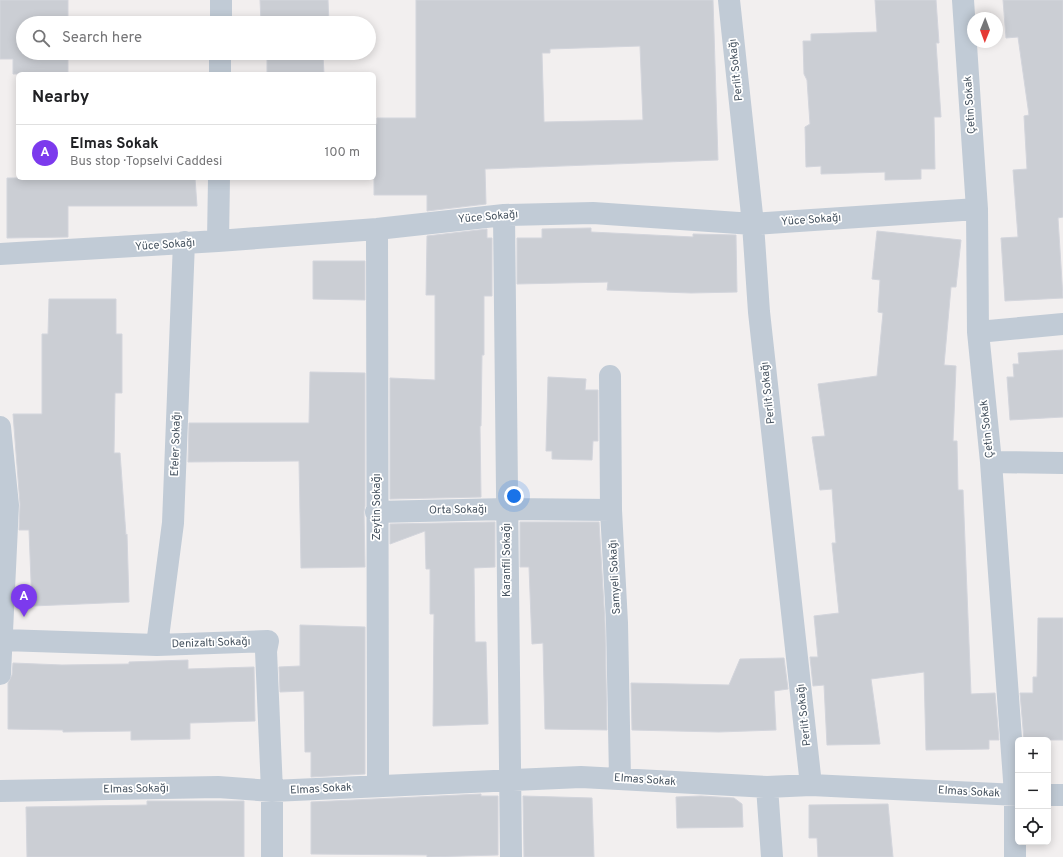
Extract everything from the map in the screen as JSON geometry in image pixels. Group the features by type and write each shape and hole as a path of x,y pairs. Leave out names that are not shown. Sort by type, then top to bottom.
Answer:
{"street":[{"path":"221,0 221,16"},
{"name":"Perlit Sokağı","path":"729,0 753,224 759,312 811,785"},
{"name":"Çetin Sokak","path":"963,0 977,209 978,332 991,462 1015,781"},
{"path":"220,60 220,72"},
{"path":"218,241 219,180"},
{"name":"Yüce Sokağı","path":"0,254 118,248 377,229 504,215 593,213 753,224 977,209"},
{"name":"Karanfil Sokağı","path":"504,215 511,857"},
{"name":"Zeytin Sokağı","path":"377,229 376,512 378,786"},
{"name":"Efeler Sokağı","path":"157,645 173,523 184,242"},
{"path":"978,332 1063,324"},
{"name":"Samyeli Sokağı","path":"610,376 611,510 617,623 620,778"},
{"path":"0,427 4,506 3,640 0,674"},
{"path":"991,462 1063,463"},
{"name":"Orta Sokağı","path":"376,512 507,509 611,510"},
{"name":"Denizaltı Sokağı","path":"3,640 157,645 268,641 266,651 272,791"},
{"name":"Elmas Sokak","path":"272,791 509,779 581,777 767,787 811,785 1015,794"},
{"name":"Elmas Sokağı","path":"0,791 218,787 272,791"},
{"path":"767,787 772,857"},
{"path":"272,791 272,857"},
{"path":"1051,795 1063,795"},
{"name":"Çetin Sokak","path":"1015,857 1016,809"}],"building":[{"path":"0,0 68,0 68,16 16,16 16,60 68,60 68,72 16,72 16,74 13,74 13,59 0,59"},
{"path":"260,0 328,0 329,16 261,16"},
{"path":"416,0 713,0 718,160 485,169 486,204 427,211 427,195 374,195 374,180 376,180 377,118 416,118","holes":["640,46 643,120 544,122 542,53 550,53 550,49"]},
{"path":"875,0 936,0 939,43 936,43 941,117 934,117 935,169 921,169 921,179 885,180 885,172 821,174 821,166 806,167 805,127 810,124 807,80 804,74 803,41 811,41 811,34 877,32"},
{"path":"1003,0 1063,0 1063,217 1058,218 1063,298 1005,301 1001,238 1018,237 1013,170 1027,169 1024,116 1029,115 1018,37 1006,38"},
{"path":"267,60 323,60 324,72 267,72"},
{"path":"7,178 16,178 16,180 195,180 197,206 68,206 68,237 7,238"},
{"path":"591,228 591,232 693,237 693,234 736,235 737,292 691,293 607,290 608,282 517,284 517,238 542,238 542,229"},
{"path":"487,229 487,238 492,238 492,296 484,296 484,355 482,355 480,426 481,497 390,499 390,378 435,380 435,295 426,295 427,236"},
{"path":"877,231 961,240 956,287 951,287 944,365 956,366 953,441 957,441 958,490 963,490 971,694 995,693 999,740 989,740 989,749 926,750 924,672 871,679 880,744 827,745 824,685 813,686 810,657 818,657 814,616 839,613 832,543 836,543 832,489 820,490 812,437 825,436 818,384 877,376 883,313 878,312 880,280 872,279"},
{"path":"313,261 365,261 365,300 313,299"},
{"path":"49,299 116,299 116,334 122,334 122,393 115,393 114,453 120,453 126,535 127,534 129,602 32,606 29,530 19,530 20,504 13,414 42,414 42,334 48,334"},
{"path":"1063,350 1063,417 1010,420 1007,377 1014,377 1013,364 1019,364 1018,353"},
{"path":"310,372 365,373 365,567 301,568 299,461 188,462 189,423 309,423"},
{"path":"548,377 586,379 585,390 598,390 598,441 593,441 592,460 552,459 552,451 546,451"},
{"path":"495,522 495,567 474,568 475,642 486,642 488,724 433,726 434,614 430,614 430,569 426,569 425,531 390,544 390,524"},
{"path":"520,522 599,522 605,623 607,730 545,729 543,643 532,644 529,567 520,567"},
{"path":"1038,618 1063,618 1063,740 1051,740 1051,737 1024,737 1020,693 1033,693 1033,677 1037,677"},
{"path":"300,625 365,627 365,774 311,777 311,752 305,752 304,691 280,692 279,667 300,666"},
{"path":"784,658 788,689 774,691 776,730 719,732 632,730 631,683 729,685 740,659"},
{"path":"188,660 188,669 254,667 255,721 190,723 190,739 131,740 131,731 63,732 63,730 8,729 8,683 12,675 13,663 62,665 129,664 129,662"},
{"path":"481,794 481,796 498,796 498,855 427,857 427,855 311,854 311,802"},
{"path":"523,796 592,798 594,857 524,857"},
{"path":"701,796 734,798 742,804 743,827 677,828 676,797"},
{"path":"147,801 244,801 244,857 27,857 26,807 147,805"},
{"path":"888,804 893,857 818,857 817,838 809,838 809,805"}],"place":[{"name":"Elmas Sokak","path":"24,617"}]}
